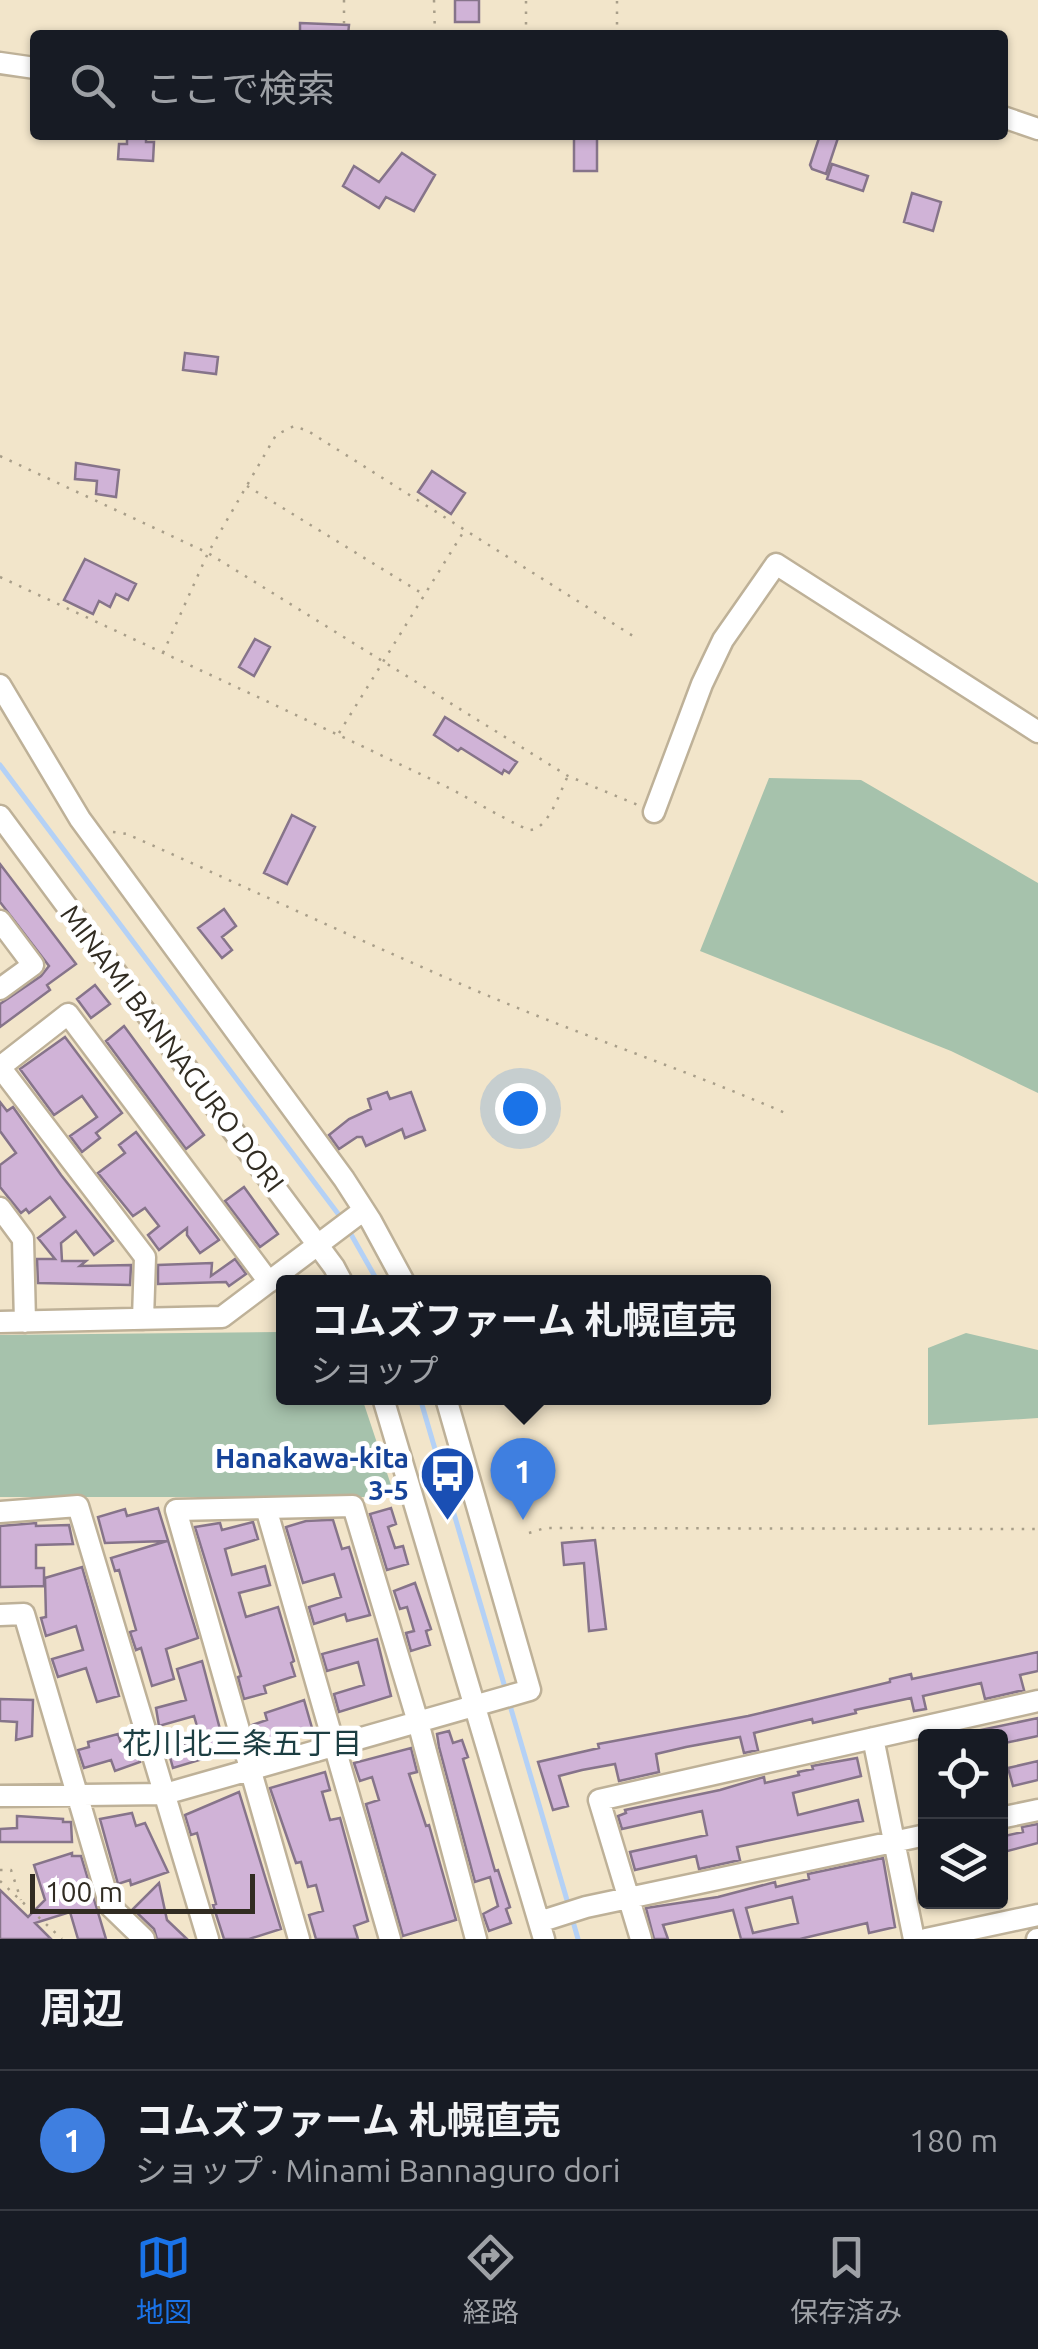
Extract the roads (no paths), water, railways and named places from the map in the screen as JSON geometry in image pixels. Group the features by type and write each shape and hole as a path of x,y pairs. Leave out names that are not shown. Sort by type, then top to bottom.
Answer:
{"street":[{"path":"0,63 30,67"},
{"path":"1008,118 1038,128"},
{"path":"654,812 702,684 723,640 776,564 1038,732"},
{"path":"0,685 87,828 351,1220 398,1275"},
{"name":"MINAMI BANNAGURO DORI","path":"0,816 338,1275"},
{"path":"0,922 33,965 0,989"},
{"path":"143,1319 145,1257 0,1066 68,1014 269,1282"},
{"path":"0,1208 23,1239 24,1322"},
{"path":"278,1275 351,1220"},
{"path":"0,1322 222,1317 276,1277"},
{"path":"385,1405 485,1703 547,1925 586,1907 918,1837"},
{"path":"0,1796 165,1794 530,1690 448,1405"},
{"path":"0,1512 78,1506 208,1939"},
{"path":"300,1939 176,1510 353,1506 418,1722 476,1939"},
{"path":"266,1508 390,1939"},
{"path":"0,1615 24,1614 110,1906 144,1939"},
{"path":"641,1939 599,1800 1038,1701"},
{"path":"873,1738 914,1939"},
{"path":"1008,1816 1038,1810"},
{"path":"926,1939 1038,1915"}],"waterway":[{"path":"0,765 342,1219"},
{"path":"348,1229 374,1275"},
{"path":"422,1405 506,1691"},
{"path":"509,1702 569,1907"},
{"path":"572,1918 578,1939"}],"place":[{"name":"コムズファーム 札幌直売","path":"523,1520"},
{"name":"Hanakawa-kita 3-5","path":"448,1522"}],"district":[{"name":"花川北三条五丁目","path":"242,1743"}]}
